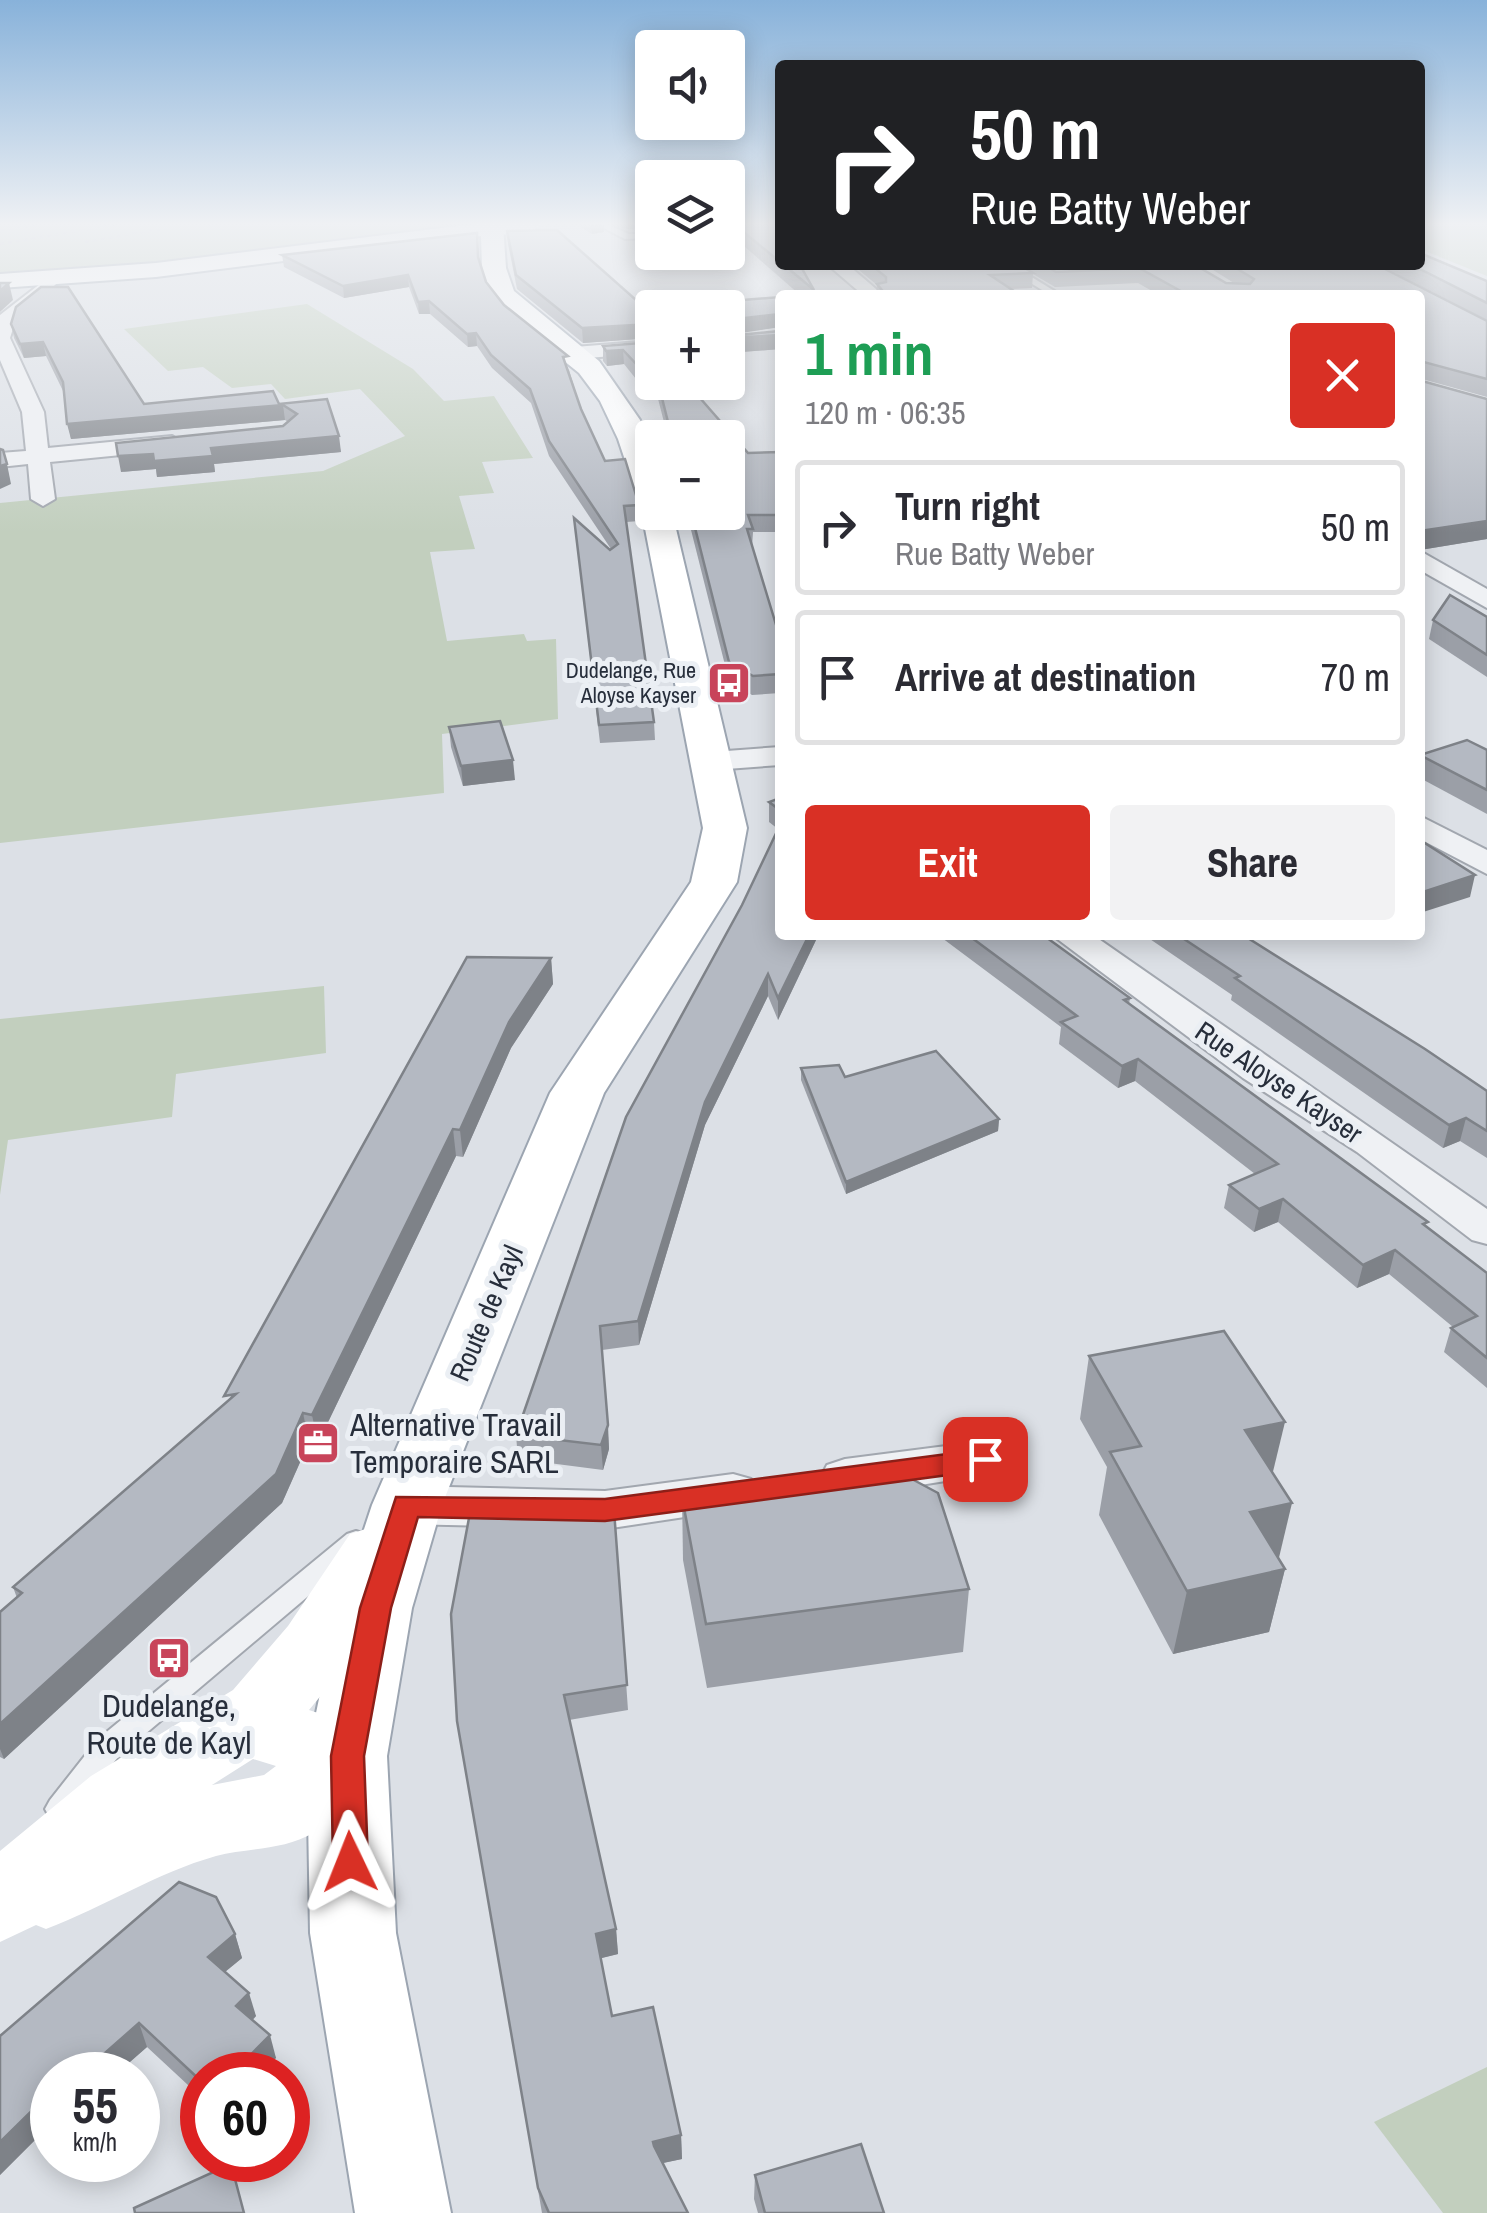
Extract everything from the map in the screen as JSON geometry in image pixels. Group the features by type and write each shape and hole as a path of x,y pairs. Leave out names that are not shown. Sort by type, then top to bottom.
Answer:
{"main road":[{"path":"543,327 574,352 612,394 635,448"},
{"name":"Route de Kayl","path":"403,2213 352,1933 347,1756 376,1608 406,1505 578,1093 714,882 725,828 714,760 659,530"},
{"path":"0,1903 120,1801 260,1713 316,1648 406,1505"},
{"path":"244,1723 347,1756"},
{"path":"0,1916 90,1866 216,1820 284,1808 347,1756"}],"street":[{"path":"4,327 0,338 33,412 44,498"},
{"path":"574,352 635,348"},
{"path":"0,460 190,441"},
{"path":"1425,562 1487,600"},
{"path":"714,760 775,756"},
{"path":"1425,829 1487,864"},
{"name":"Rue Aloyse Kayser","path":"1077,940 1256,1070 1371,1143 1487,1230"},
{"path":"406,1505 605,1510 985,1459"}],"lane":[{"path":"0,1885 108,1748 324,1565 406,1505"}],"green space":[{"path":"345,327 413,369 444,401 494,396 533,458 482,462 494,493 459,496 475,549 430,552 447,641 524,634 527,641 556,639 558,719 442,734 444,793 0,843 0,503 323,471 405,436 360,389 285,399 271,384 232,388 203,367 168,371 124,329"},
{"path":"324,986 326,1053 176,1074 172,1117 8,1140 0,1195 0,1019"},
{"path":"1487,2067 1487,2213 1443,2213 1374,2122"}],"building":[{"path":"12,327 94,327 144,404 273,391 279,404 327,399 339,436 211,448 213,456 154,461 153,454 118,456 116,443 283,426 297,414 283,405 67,424 63,382 43,342 20,344"},
{"path":"459,327 532,327 568,356 563,357 581,409 605,461 625,459 635,492 635,505 624,506 654,722 599,725 574,518 610,550 618,544 549,441 530,389 491,355 476,333 467,334"},
{"path":"1425,327 1487,327 1487,379 1425,362"},
{"path":"775,331 775,335 745,337"},
{"path":"635,343 635,363 623,350 606,351 603,346"},
{"path":"1425,382 1487,399 1487,521 1425,530"},
{"path":"662,400 702,400 719,420 668,420"},
{"path":"0,449 7,464 0,466"},
{"path":"745,450 748,453 775,452 775,515 748,515 753,529 747,529 775,621 775,674 753,676 729,662 696,530 745,530"},
{"path":"1450,595 1487,617 1487,655 1433,620"},
{"path":"500,721 513,760 461,766 449,727"},
{"path":"1467,740 1487,750 1487,790 1425,758 1425,753"},
{"path":"775,836 775,940 807,940 778,998 768,974 705,1102 638,1321 600,1326 608,1425 601,1445 516,1435 626,1117 742,905"},
{"path":"1425,843 1475,875 1425,891"},
{"path":"975,940 1050,940 1130,998 1124,1000 1428,1222 1423,1224 1487,1273 1487,1358 1451,1328 1477,1316 1395,1250 1363,1265 1283,1199 1259,1209 1229,1185 1278,1164 1138,1059 1122,1066 1061,1022 1077,1016"},
{"path":"1186,940 1251,940 1425,1049 1487,1091 1487,1131 1466,1118 1449,1125 1235,978 1240,976"},
{"path":"467,957 551,958 509,1022 460,1130 453,1129 312,1415 303,1413 276,1474 0,1724 0,1612 22,1593 13,1587 236,1394 224,1396"},
{"path":"936,1051 999,1119 846,1182 801,1068 839,1065 845,1077"},
{"path":"1224,1331 1285,1422 1245,1430 1292,1503 1250,1512 1285,1569 1187,1591 1110,1452 1141,1446 1089,1356"},
{"path":"895,1470 938,1493 969,1589 706,1624 682,1497"},
{"path":"614,1510 627,1685 564,1695 616,1929 596,1934 612,2016 653,2007 681,2135 653,2142 688,2213 549,2213 538,2188 457,1721 451,1614 469,1518"},
{"path":"179,1882 216,1897 235,1934 208,1957 249,1993 236,2006 270,2035 253,2052 180,2052 180,2061 139,2023 106,2052 30,2052 30,2113 0,2142 0,2036"},
{"path":"861,2144 884,2213 765,2213 755,2175"},
{"path":"191,2182 236,2182 244,2213 135,2213 134,2208"}],"place":[{"name":"Dudelange, Rue Aloyse Kayser","path":"729,683"},
{"name":"Alternative Travail Temporaire SARL","path":"318,1443"},
{"name":"Dudelange, Route de Kayl","path":"169,1658"}],"route":[{"path":"350,1862 347,1756 376,1608 406,1505 605,1510 985,1459"}]}
